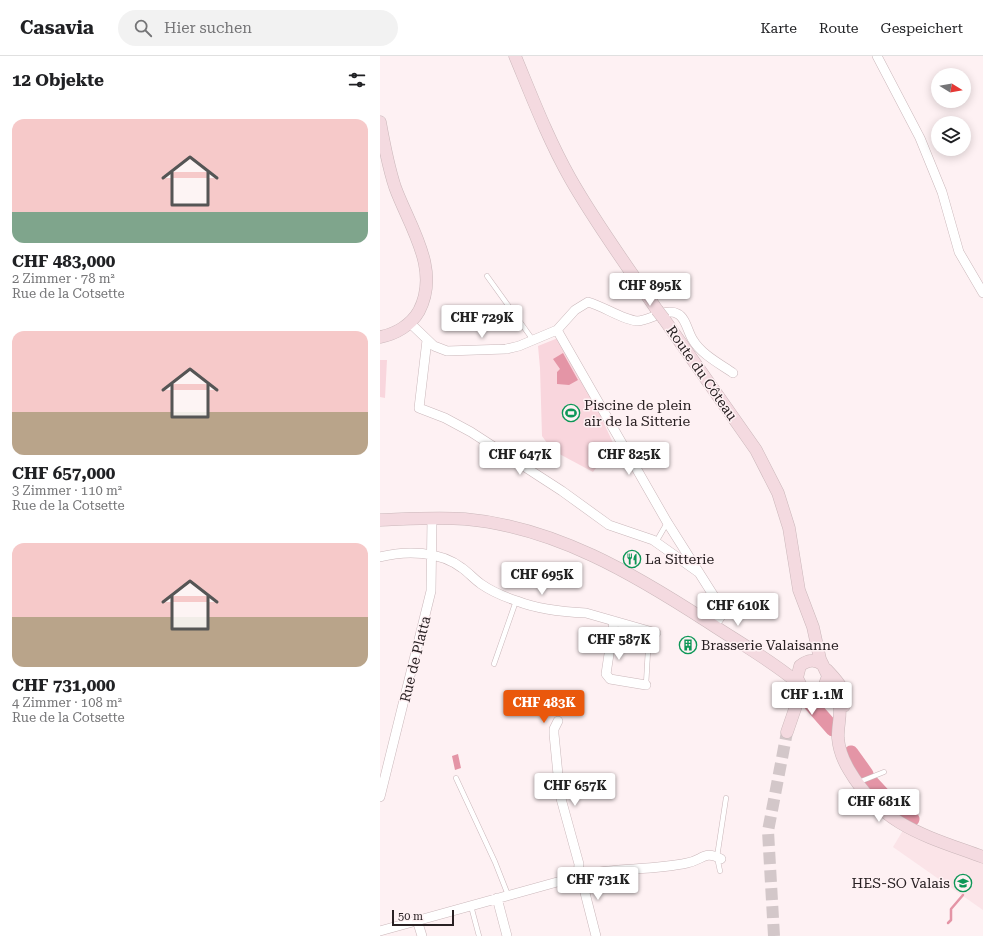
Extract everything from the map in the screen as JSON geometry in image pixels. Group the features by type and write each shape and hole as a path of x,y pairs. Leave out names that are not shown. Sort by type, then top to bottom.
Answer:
{"street":[{"name":"Route du Côteau","path":"515,56 544,125 573,184 603,231 756,450 774,483 785,516 799,590 813,627 816,644 825,668"},
{"path":"877,56 920,138 942,192 959,252 983,292"},
{"path":"380,122 393,180 426,265 427,276 425,297 416,315 410,323 400,330 382,337"},
{"path":"410,323 434,346 447,352 506,349 519,346 557,330 575,310 588,302 599,305 636,321 664,313 678,314 698,347 733,372"},
{"path":"557,330 667,522 722,609 721,616 714,626"},
{"path":"428,340 419,408 445,418 471,432 562,491 609,525 656,542 698,572"},
{"path":"380,520 432,518 465,519 492,523 524,530 559,542 625,571 755,652 807,691 832,691 838,699 841,708 839,731 842,756 858,783 878,807 902,825 983,857"},
{"name":"Rue de Platta","path":"380,797 427,613 431,590 432,518"},
{"path":"380,557 400,554 432,555 454,562 482,584 516,602 574,613 586,613 656,633"},
{"path":"614,621 606,674 610,679 646,685"},
{"path":"816,644 805,663 797,673 799,685 789,729 827,680 825,668"},
{"path":"755,652 783,665 793,666 815,661 825,668 838,681 844,691 844,703 839,731"},
{"path":"558,721 554,728 554,734 560,795 579,864 578,877 582,881 596,936"},
{"path":"380,931 508,895 611,869 648,868 688,863 706,855 719,858"},
{"path":"497,898 508,936"},
{"path":"417,920 422,936"}],"lane":[{"path":"487,276 533,340"},
{"path":"656,542 667,522"},
{"path":"494,664 516,602"},
{"path":"646,685 648,650 656,633"},
{"path":"858,783 884,772"},
{"path":"456,778 492,855 508,895"},
{"path":"720,871 719,858 726,798"},
{"path":"470,906 479,936"}],"shaded area":[{"name":"Piscine de plein air de la Sitterie","path":"558,338 589,391 614,445 593,472 552,450 542,436 538,346"},
{"path":"563,353 578,380 569,385 557,384 557,372 560,369 553,359"},
{"path":"380,360 387,360 385,398 380,397"},
{"path":"458,754 461,768 455,770 452,756"},
{"name":"HES-SO Valais","path":"905,827 983,863 983,910 893,847"}],"waterway":[{"path":"811,704 833,729"},
{"path":"851,753 866,774"},
{"path":"871,782 898,811 912,819"},
{"path":"948,923 951,920 951,909 963,895"}],"tunnel":[{"path":"774,936 768,831 787,732"}],"place":[{"name":"Piscine de plein air de la Sitterie","path":"571,413"},
{"name":"La Sitterie","path":"632,559"},
{"name":"Brasserie Valaisanne","path":"688,645"},
{"name":"HES-SO Valais","path":"963,883"}]}
